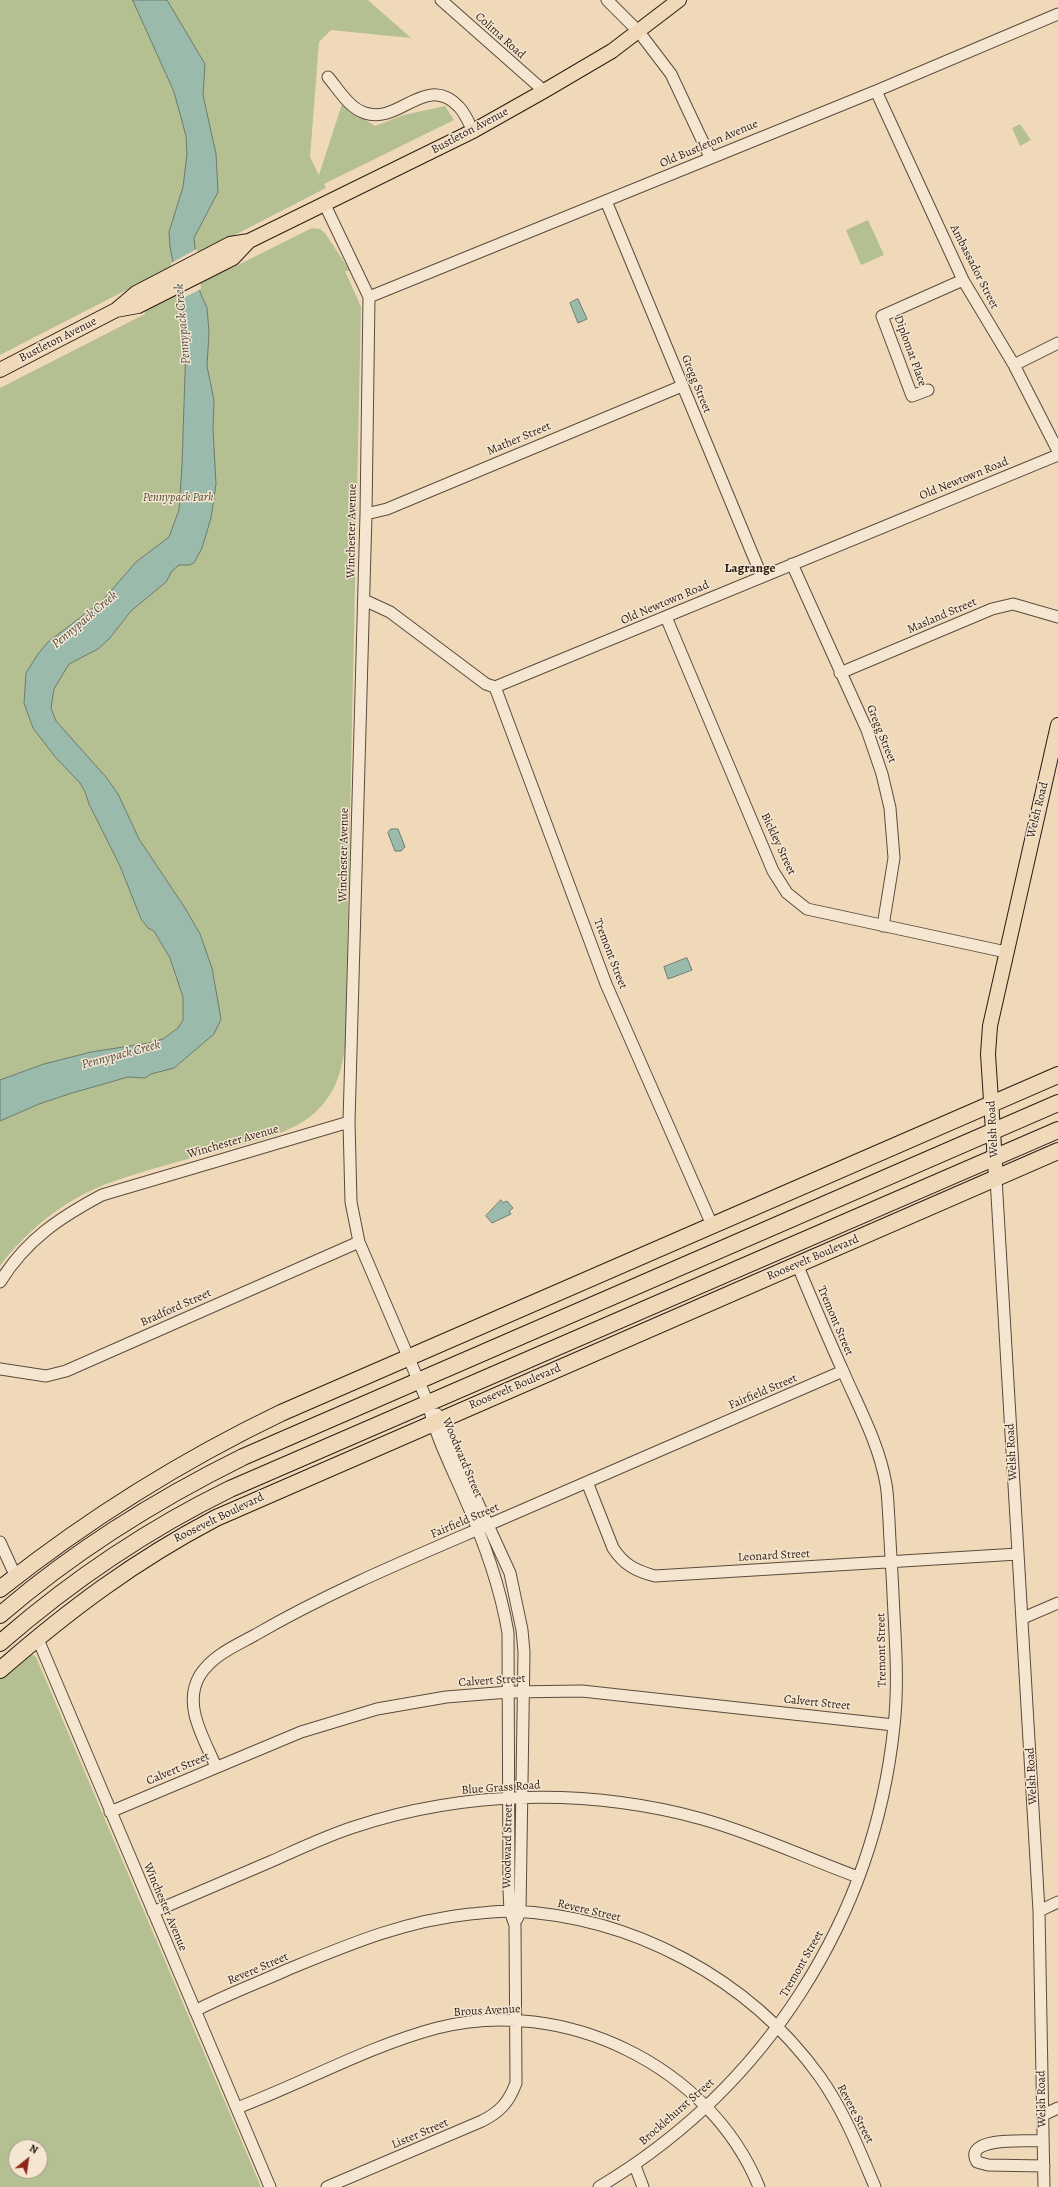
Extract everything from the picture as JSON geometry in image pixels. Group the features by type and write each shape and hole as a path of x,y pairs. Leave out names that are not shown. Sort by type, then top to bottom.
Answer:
{"highway":[{"path":"0,1589 98,1517 211,1448 281,1413 1058,1075"},
{"path":"0,1615 46,1577 87,1547 174,1492 255,1452 1058,1103"},
{"name":"Roosevelt Boulevard","path":"0,1643 59,1594 99,1564 152,1530 207,1500 1058,1130"},
{"name":"Roosevelt Boulevard","path":"1,1668 90,1595 130,1567 184,1535 233,1510 1058,1151"},
{"path":"130,1567 207,1500"}],"main road":[{"name":"Bustleton Avenue","path":"137,299 233,258 249,242 473,131 583,69 639,32 679,0"},
{"name":"Bustleton Avenue","path":"0,370 137,299 230,244 249,242"},
{"name":"Welsh Road","path":"996,1178 988,1038 1006,952 1053,771 1058,725"}],"street":[{"name":"Colima Road","path":"440,0 544,91"},
{"path":"607,0 639,32 670,74 710,157"},
{"name":"Old Bustleton Avenue","path":"369,297 606,201 710,157 876,91 1058,14"},
{"path":"328,78 352,106 372,115 389,113 430,94 443,96 459,107 473,131"},
{"name":"Ambassador Street","path":"876,91 963,280 1014,365 1058,451"},
{"name":"Gregg Street","path":"606,201 762,577"},
{"name":"Winchester Avenue","path":"0,1282 24,1248 46,1229 72,1211 102,1195 349,1122 364,600 369,297 325,205"},
{"name":"Diplomat Place","path":"928,390 912,396 882,316 963,280"},
{"path":"1014,365 1058,343"},
{"name":"Mather Street","path":"366,514 387,509 682,386"},
{"name":"Old Newtown Road","path":"496,687 1058,454"},
{"name":"Gregg Street","path":"792,564 867,730 882,774 890,808 894,858 883,926"},
{"path":"364,600 390,612 486,684 496,687"},
{"name":"Masland Street","path":"840,673 992,609 1013,604 1058,617"},
{"name":"Bickley Street","path":"666,617 773,871 787,893 808,909 1006,952"},
{"name":"Tremont Street","path":"496,687 606,984 712,1225"},
{"name":"Woodward Street","path":"349,1122 350,1202 359,1242 483,1527 510,1573 517,1602 524,1652 522,1691 522,1798 515,1912"},
{"name":"Welsh Road","path":"996,1178 1039,1911 1044,2187"},
{"name":"Bradford Street","path":"0,1369 46,1376 66,1371 359,1242"},
{"name":"Tremont Street","path":"778,2027 800,1996 828,1947 842,1919 858,1877 877,1819 894,1725 896,1670 892,1562 886,1484 866,1419 843,1371 797,1264"},
{"name":"Fairfield Street","path":"216,1767 194,1716 192,1699 194,1685 210,1662 284,1618 372,1576 843,1371"},
{"name":"Leonard Street","path":"587,1482 613,1548 627,1565 644,1573 655,1576 1018,1554"},
{"name":"Woodward Street","path":"483,1527 504,1610 508,1633 509,1798 515,1912 517,2020 516,2076 513,2092"},
{"path":"0,1542 16,1577"},
{"path":"1023,1618 1058,1603"},
{"name":"Winchester Avenue","path":"37,1637 270,2187"},
{"name":"Calvert Street","path":"110,1812 301,1732 370,1711 446,1697 522,1691 582,1692 894,1725"},
{"name":"Blue Grass Road","path":"153,1912 356,1827 440,1806 509,1798 586,1799 664,1810 702,1819 751,1835 858,1877"},
{"path":"1039,1911 1058,1902"},
{"name":"Revere Street","path":"195,2011 239,1990 380,1932 418,1922 454,1916 515,1912 597,1925 662,1947 715,1976 739,1993 778,2027 810,2064 837,2104 852,2132 875,2187"},
{"name":"Brous Avenue","path":"237,2108 423,2032 458,2024 517,2020 580,2031 619,2046 671,2077 707,2107 743,2155 759,2187"},
{"name":"Brocklehurst Street","path":"598,2187 634,2166 707,2107 737,2076 778,2027"},
{"name":"Lister Street","path":"327,2187 482,2121 501,2109 513,2092"},
{"path":"1043,2114 1058,2108"},
{"path":"1043,2141 989,2142 979,2147 974,2157 977,2162 988,2165 1044,2166"},
{"path":"634,2166 643,2187"}],"green space":[{"name":"Pennypack Park","path":"0,0 368,0 411,38 331,30 319,42 310,157 319,175 342,104 375,126 404,115 445,106 454,120 324,184 326,188 223,241 230,269 312,228 320,229 325,233 350,271 345,271 361,307 345,1047 341,1069 336,1083 329,1097 314,1113 303,1121 279,1134 165,1165 120,1179 90,1191 75,1199 47,1218 34,1229 22,1240 0,1266 0,388 145,314 138,284 0,355"},
{"path":"1020,124 1031,140 1020,146 1012,128"},
{"path":"868,220 884,255 861,265 846,230"},
{"path":"32,1654 36,1657 261,2187 0,2187 0,1679 28,1655"}],"water":[{"name":"Pennypack Creek","path":"133,0 167,0 205,64 203,95 216,154 218,192 194,238 200,292 207,308 209,332 207,366 214,400 213,429 216,484 211,518 202,548 194,563 189,565 179,565 172,571 166,582 131,611 109,639 98,649 69,664 54,689 51,708 56,721 106,777 118,794 139,839 185,908 200,934 212,968 221,1019 214,1034 174,1068 151,1074 145,1078 128,1077 72,1093 39,1104 0,1121 0,1080 44,1064 91,1052 149,1043 163,1039 178,1028 183,1020 183,997 170,958 154,931 148,928 141,919 120,866 80,783 56,758 33,728 24,703 26,673 38,654 48,642 102,601 136,562 169,537 179,510 186,344 184,315 170,247 169,232 183,187 187,154 186,136 174,92"},
{"path":"578,299 587,319 578,323 570,303"},
{"path":"391,829 398,829 405,847 401,851 395,851 388,833"},
{"path":"687,958 692,970 668,979 664,967"},
{"path":"501,1200 503,1203 507,1201 513,1208 509,1211 511,1214 492,1223 486,1216"}],"pier":[{"path":"197,249 201,289 179,300 171,263"}],"district":[{"name":"Lagrange","path":"750,569"}]}
